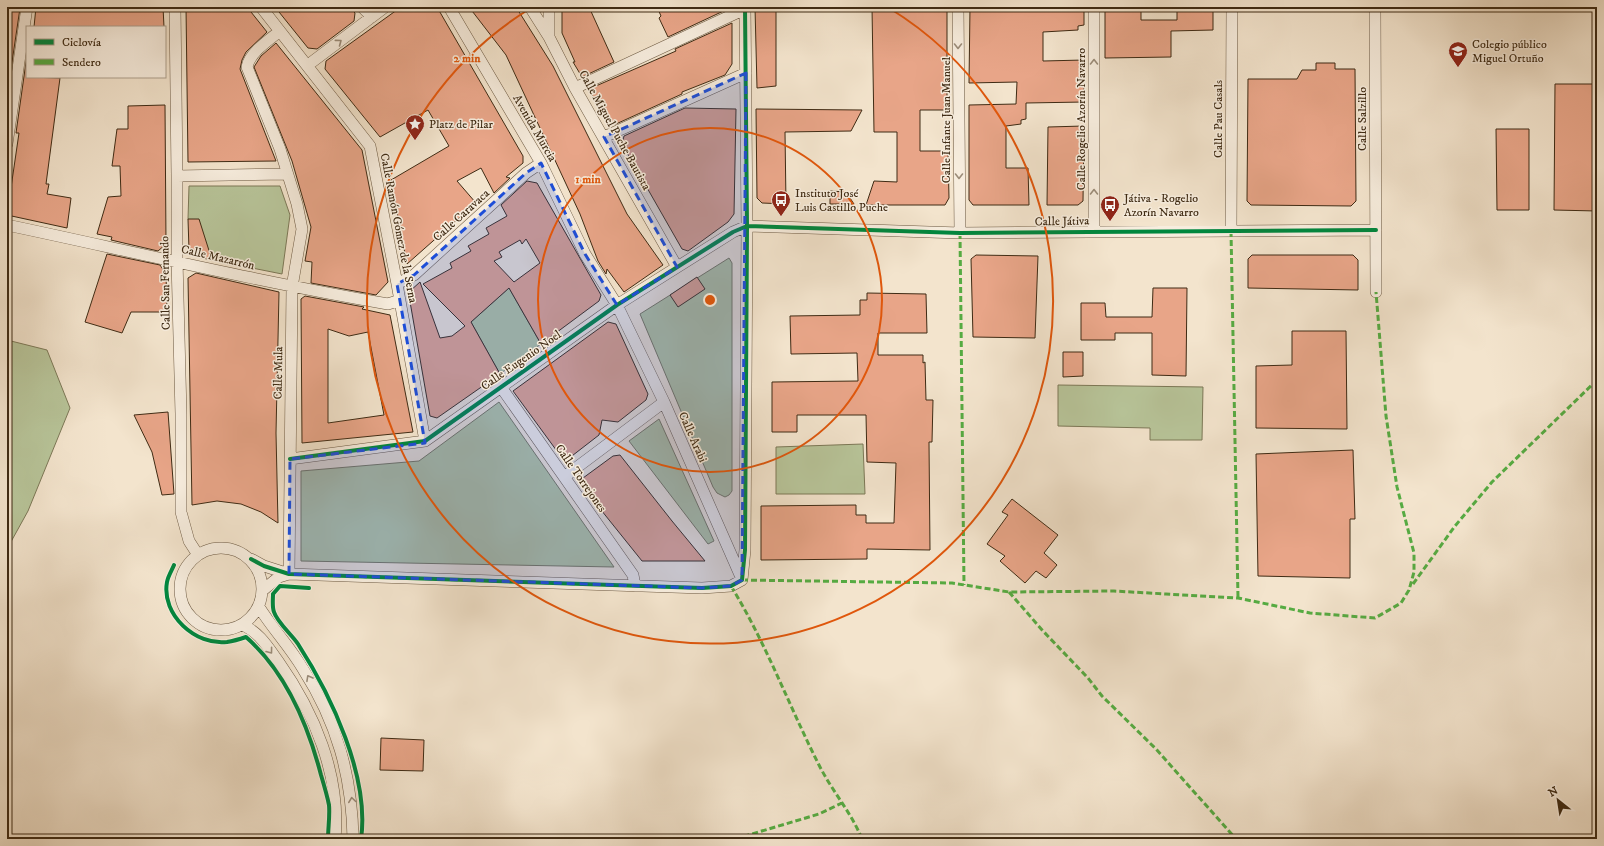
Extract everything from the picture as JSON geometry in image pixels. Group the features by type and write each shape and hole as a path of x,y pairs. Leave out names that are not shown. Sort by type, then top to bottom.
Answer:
{"street":[{"path":"7,144 27,7"},
{"name":"Calle San Fernando","path":"175,7 181,512 189,541 198,554"},
{"name":"Calle Ramón Gómez de la Serna","path":"261,7 370,146 400,300 425,442"},
{"path":"362,7 372,16"},
{"path":"308,65 385,7"},
{"name":"Avenida Murcia","path":"449,7 541,164 585,254 617,305"},
{"name":"Calle Miguel Puche Bautista","path":"530,7 549,37 575,88 677,267"},
{"path":"549,7 549,37"},
{"name":"Calle Infante Juan Manuel","path":"958,7 960,233"},
{"name":"Calle Rogelio Azorín Navarro","path":"1094,7 1094,231"},
{"name":"Calle Pau Casals","path":"1231,231 1232,7"},
{"name":"Calle Salzillo","path":"1375,7 1376,292"},
{"path":"251,559 258,568 262,579 263,590 259,607 249,620 242,625 231,629 220,630 208,628 198,623 183,606 180,595 182,578 189,562 198,554 208,549 219,547 231,548 242,552 264,566 289,574 702,588 731,586 742,580 745,550 747,226 745,8 575,88"},
{"name":"Calle Mula","path":"280,31 253,55 249,60 248,67 275,135 299,211 302,229 292,287 289,574"},
{"path":"604,137 746,73"},
{"name":"Calle Caravaca","path":"397,284 414,275 526,173 541,164"},
{"path":"178,176 287,174"},
{"name":"Calle Mazarrón","path":"7,225 177,260 292,287 388,304 400,300"},
{"name":"Calle Játiva","path":"747,226 960,233 1376,230"},
{"name":"Calle Eugenio Noel","path":"290,459 425,442 500,387 617,305 733,232 747,226"},
{"name":"Calle Arabi","path":"617,305 664,402 742,580"},
{"name":"Calle Torrejones","path":"500,387 633,575 635,586"},
{"path":"564,477 664,402"},
{"path":"263,590 279,577 289,574"},
{"path":"259,607 303,669 336,735 348,774 353,806 353,839"},
{"path":"242,625 257,635 268,647 290,677 305,704 324,750 331,779 336,808 335,839"}],"highlighted area":[{"path":"746,73 742,580 731,586 702,588 289,574 290,459 425,443 397,284 414,275 526,173 541,163 585,254 617,305 677,267 604,137"}],"green space":[{"path":"189,186 280,186 290,215 282,274 212,260 188,219"},
{"path":"729,258 732,263 732,491 725,497 717,493 713,487 640,314"},
{"path":"509,288 541,344 500,374 471,322"},
{"path":"7,340 47,350 70,408 28,511 7,549"},
{"path":"1058,385 1203,387 1202,440 1150,440 1150,428 1058,426"},
{"path":"499,402 614,567 301,561 301,471 419,461"},
{"path":"659,419 714,541 708,544 629,441"},
{"path":"863,444 865,494 776,494 776,447"}],"building":[{"path":"7,7 20,8 7,96"},
{"path":"36,7 163,7 164,26 34,26"},
{"path":"186,7 247,7 267,32 246,52 240,69 276,161 188,162"},
{"path":"275,7 349,7 355,13 354,21 317,49 308,48"},
{"path":"401,7 437,7 523,156 523,163 506,177 510,178 494,193 481,168 457,181 476,203 407,264 391,180 449,146 428,110 380,137 325,69 326,61"},
{"path":"469,7 516,7 553,66 627,214 663,265 624,292 607,269 606,274 598,261 580,214 506,55"},
{"path":"562,7 589,7 614,62 582,77 573,62 575,62 562,33"},
{"path":"657,7 732,7 668,37 659,18 661,16"},
{"path":"755,7 776,7 776,86 757,88"},
{"path":"872,7 947,7 947,110 920,110 920,151 948,151 949,198 945,205 866,205 874,181 897,182 897,132 874,132"},
{"path":"970,7 1084,7 1084,25 1078,26 1078,30 1043,32 1043,61 1084,60 1084,102 1026,103 1026,119 1021,120 1021,124 1006,126 1006,168 1028,168 1029,205 973,205 969,200 969,105 1016,104 1017,82 969,83"},
{"path":"1105,7 1141,7 1141,20 1177,20 1177,7 1213,7 1213,30 1171,31 1171,57 1105,58"},
{"path":"732,23 732,64 725,75 682,92 682,94 616,124 607,122 589,89 676,51 675,49"},
{"path":"276,43 362,150 388,282 376,295 311,283 312,262 305,261 311,227 292,161 254,67 261,56"},
{"path":"26,62 26,78 60,78 46,184 49,184 47,194 71,198 67,228 7,215 19,133 16,133"},
{"path":"1316,63 1335,63 1335,69 1355,69 1356,201 1351,206 1251,205 1247,201 1248,79 1297,79 1302,70 1316,70"},
{"path":"1555,84 1597,84 1597,211 1554,210"},
{"path":"165,105 166,244 158,251 111,240 112,237 97,234 108,197 121,196 120,166 112,166 117,129 128,129 128,106"},
{"path":"685,108 736,109 734,214 728,222 688,251 682,249 622,144 624,136"},
{"path":"756,109 862,110 851,131 785,132 786,204 762,203 757,198"},
{"path":"1084,126 1083,201 1078,205 1047,205 1048,127"},
{"path":"1496,129 1529,129 1529,210 1497,210"},
{"path":"527,181 537,183 601,295 599,301 541,344 509,288 471,322 500,374 437,418 430,416 409,296 411,296 410,291 420,282 440,338 452,336 465,326 423,284 452,268 450,263 471,251 468,246 489,234 486,228 507,216 501,205","holes":["526,239 540,263 514,282 494,261 502,257 499,252 520,240 522,244"]},
{"path":"830,191 846,192 854,204 830,204"},
{"path":"188,219 199,219 212,260 193,256 189,250"},
{"path":"107,254 160,265 166,274 167,312 131,312 122,333 85,322"},
{"path":"976,255 1038,256 1035,338 973,337 971,259"},
{"path":"1252,255 1353,255 1358,260 1358,290 1248,288 1248,259"},
{"path":"196,273 279,292 276,433 278,523 261,512 241,504 217,501 192,505 188,278"},
{"path":"697,277 705,289 678,307 670,295"},
{"path":"1153,288 1187,288 1186,376 1152,375 1152,333 1115,333 1115,340 1081,340 1081,303 1105,303 1106,317 1152,317"},
{"path":"867,293 926,294 927,333 878,333 878,355 923,355 923,363 925,362 926,400 933,400 932,442 929,442 930,550 867,549 867,559 761,560 761,506 856,505 856,515 866,515 866,523 894,523 896,463 867,462 866,415 797,415 797,432 772,432 772,382 858,381 857,353 791,354 790,316 860,315 860,300 867,300"},
{"path":"305,296 364,307 362,309 390,315 413,432 302,443 301,299","holes":["328,329 349,336 368,332 384,415 328,423"]},
{"path":"608,322 616,324 648,394 646,400 618,422 602,420 599,435 568,459 562,458 513,391"},
{"path":"1292,331 1346,331 1347,429 1256,428 1256,366 1292,365"},
{"path":"1063,352 1083,352 1083,376 1063,377"},
{"path":"168,412 174,494 162,495 152,452 134,415"},
{"path":"1353,450 1355,519 1350,519 1350,578 1258,576 1256,454"},
{"path":"620,455 705,561 642,561 581,485 583,478 613,456"},
{"path":"1012,499 1058,535 1044,553 1057,565 1046,578 1036,571 1025,583 1000,561 1005,556 987,544 1008,515 1002,512"},
{"path":"381,738 424,740 423,771 380,770"}],"marked path":[{"path":"1231,231 1238,598"},
{"path":"960,233 964,585"},
{"path":"742,580 952,583 1009,592 1114,591 1238,598 1310,613 1375,618 1401,603 1409,590 1414,572 1414,553 1397,487 1386,416 1376,292"},
{"path":"1413,584 1455,526 1492,482 1597,380"},
{"path":"731,586 766,652 819,765 858,829 862,839"},
{"path":"1009,592 1043,631 1088,678 1102,696 1156,749 1236,839"},
{"path":"735,839 819,814 842,803"}],"cycle path":[{"path":"251,559 264,566 289,574 702,588 731,586 742,580 745,550 747,226 745,7"},
{"path":"290,459 425,441 617,305 733,232 747,226 960,233 1376,230"},
{"path":"174,565 167,582 167,594 169,606 175,617 183,626 204,639 215,642 227,642 246,637 273,666 294,700 316,756 329,805 328,839"},
{"path":"309,588 280,586 273,594 273,610 278,620 298,644 311,664 335,712 345,737 354,764 360,790 362,815 361,839"}],"place":[{"name":"Colegio público Miguel Ortuño","path":"1458,68"},
{"name":"Platz de Pilar","path":"415,141"},
{"name":"Instituto José Luis Castillo Puche","path":"781,217"},
{"name":"Játiva - Rogelio Azorín Navarro","path":"1110,222"}]}
